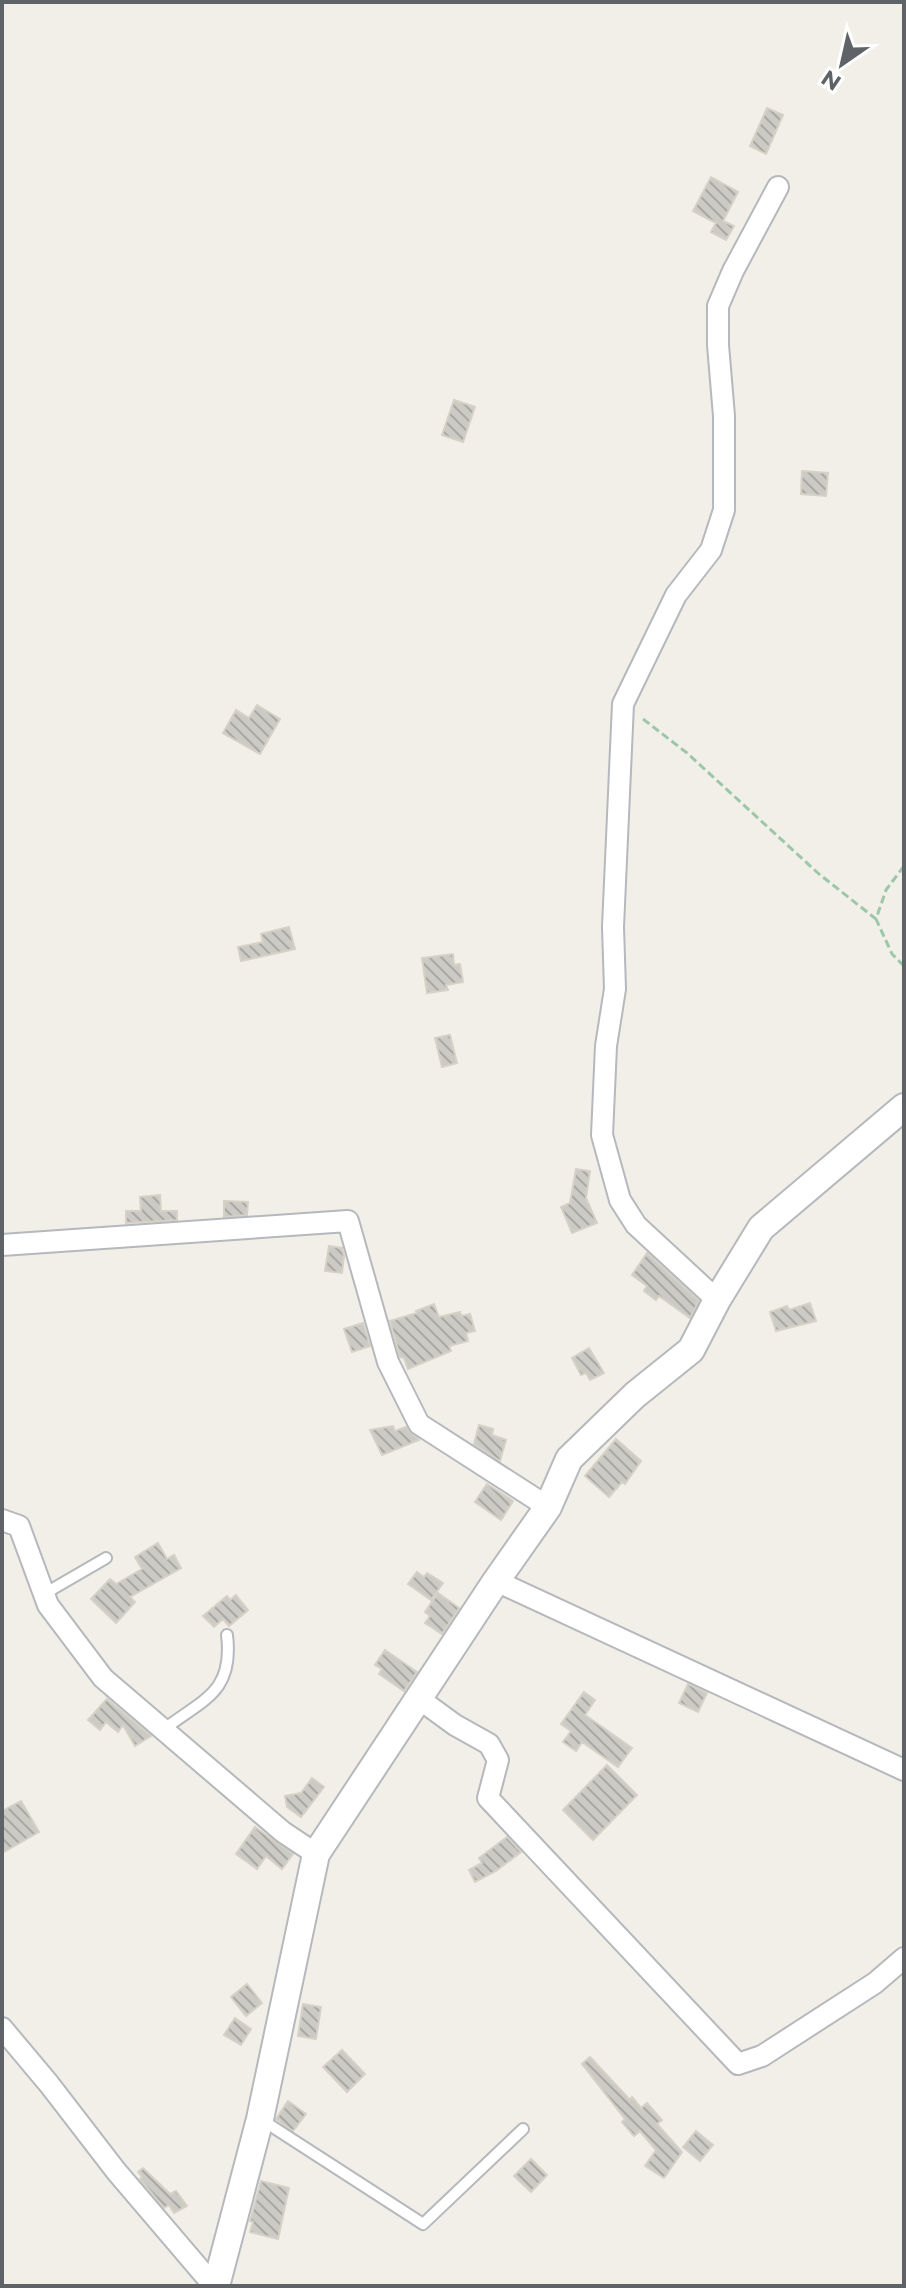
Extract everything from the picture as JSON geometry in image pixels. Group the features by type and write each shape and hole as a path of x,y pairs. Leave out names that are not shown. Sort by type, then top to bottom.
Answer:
{"street":[{"path":"717,1300 636,1225 620,1200 602,1135 606,1046 615,989 613,927 623,704 676,595 711,550 724,510 724,416 718,306 778,187"},
{"path":"215,2286 260,2119 316,1854 548,1507 569,1459 635,1395 691,1350 761,1228 904,1107"},
{"path":"2,1245 348,1221 388,1362 419,1424 548,1507"},
{"path":"2,1520 19,1526 48,1605 103,1678 283,1832 316,1854"},
{"path":"496,1581 904,1770"},
{"path":"418,1698 455,1725 489,1744 498,1760 488,1798 738,2064 762,2056 875,1983 904,1958"},
{"path":"2,2028 116,2171 215,2286"}],"lane":[{"path":"44,1594 106,1558"},
{"path":"163,1730 222,1684 230,1653 227,1635"},
{"path":"260,2119 423,2224 523,2129"}],"path":[{"path":"623,704 687,753 819,874 876,919 892,954 904,966"},
{"path":"876,919 886,890 904,866"}],"building":[{"path":"767,108 783,115 766,154 750,146"},
{"path":"711,177 738,192 723,221 734,226 726,240 711,232 716,223 693,211"},
{"path":"454,400 475,407 463,442 442,435"},
{"path":"802,471 828,473 826,496 801,494"},
{"path":"257,705 280,719 260,754 223,733 236,710 249,718"},
{"path":"289,927 295,949 241,961 238,947 263,942 261,934"},
{"path":"453,954 454,965 460,964 463,982 446,985 448,990 427,993 422,958"},
{"path":"450,1035 457,1063 442,1067 435,1038"},
{"path":"576,1169 590,1171 586,1198 597,1223 572,1233 561,1207 570,1203"},
{"path":"160,1195 161,1211 177,1211 177,1220 126,1223 126,1211 141,1211 140,1197"},
{"path":"224,1201 248,1202 247,1215 224,1217"},
{"path":"329,1246 342,1248 342,1273 325,1271"},
{"path":"647,1253 699,1301 690,1318 659,1296 656,1300 644,1291 647,1286 632,1275"},
{"path":"810,1303 816,1321 776,1331 770,1312"},
{"path":"434,1304 439,1317 460,1312 461,1316 470,1314 475,1331 466,1333 468,1341 449,1346 451,1351 408,1369 404,1358 400,1357 390,1321"},
{"path":"363,1323 370,1346 352,1352 344,1329"},
{"path":"589,1348 604,1373 590,1380 586,1373 581,1375 572,1358"},
{"path":"479,1425 493,1429 492,1435 506,1440 500,1461 474,1444"},
{"path":"393,1426 395,1431 406,1427 419,1440 382,1455 370,1430"},
{"path":"616,1439 641,1461 625,1484 622,1482 609,1497 585,1476"},
{"path":"487,1484 513,1501 501,1520 475,1502"},
{"path":"158,1543 167,1559 174,1555 181,1568 130,1597 135,1602 116,1623 91,1599 110,1579 116,1584 142,1569 135,1557"},
{"path":"417,1572 424,1577 427,1573 443,1583 431,1600 408,1584"},
{"path":"438,1593 459,1608 442,1634 425,1623 430,1616 425,1612"},
{"path":"236,1595 248,1610 229,1626 223,1619 214,1627 203,1616 227,1596 230,1600"},
{"path":"385,1650 417,1672 404,1691 379,1674 382,1669 375,1665"},
{"path":"688,1684 707,1693 698,1712 679,1703"},
{"path":"584,1692 595,1700 585,1715 632,1748 618,1767 582,1742 576,1751 563,1742 571,1731 561,1724"},
{"path":"107,1699 151,1736 135,1746 123,1725 118,1732 106,1722 100,1730 88,1720"},
{"path":"607,1765 637,1795 593,1840 563,1810"},
{"path":"312,1778 324,1787 301,1817 287,1807 285,1796 301,1793"},
{"path":"21,1801 39,1832 2,1853 2,1811"},
{"path":"255,1827 293,1854 282,1869 266,1856 257,1869 236,1854"},
{"path":"507,1837 521,1852 475,1882 469,1870 482,1863 479,1858"},
{"path":"247,1984 262,2003 246,2016 231,1997"},
{"path":"303,2004 321,2007 316,2039 298,2036"},
{"path":"235,2018 251,2029 241,2045 224,2035"},
{"path":"342,2050 365,2074 347,2092 323,2067"},
{"path":"590,2057 630,2100 632,2097 641,2108 647,2103 662,2120 657,2124 682,2152 664,2178 645,2166 656,2150 640,2131 634,2136 622,2122 625,2119 582,2064"},
{"path":"288,2101 306,2114 293,2131 276,2119"},
{"path":"696,2131 713,2145 700,2161 683,2147"},
{"path":"531,2159 547,2175 531,2192 514,2176"},
{"path":"143,2168 170,2194 176,2191 187,2206 174,2213 169,2205 164,2208 140,2179 142,2177 138,2172"},
{"path":"261,2181 289,2188 278,2239 250,2232"}]}
